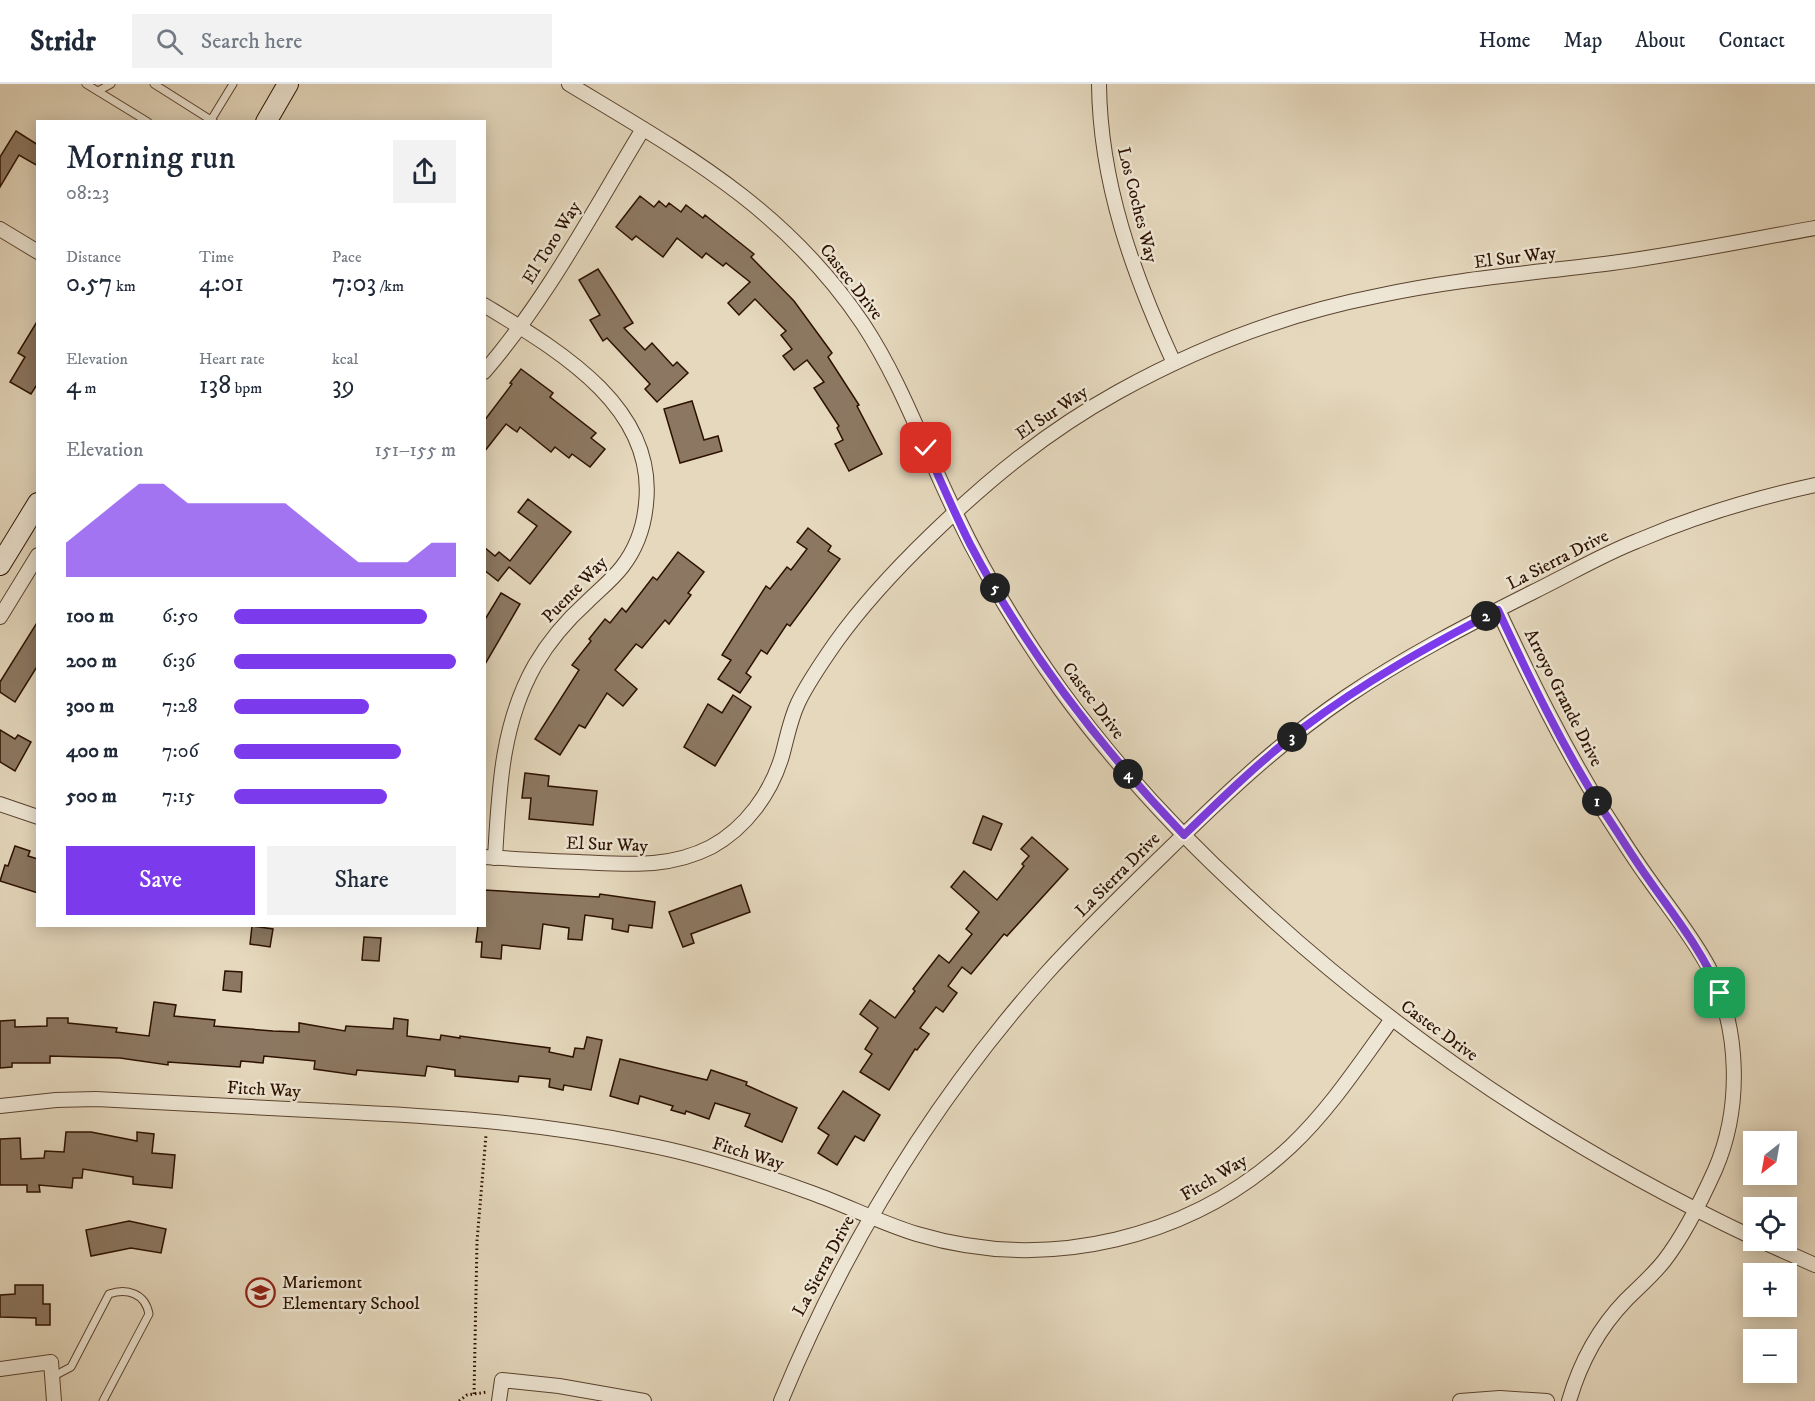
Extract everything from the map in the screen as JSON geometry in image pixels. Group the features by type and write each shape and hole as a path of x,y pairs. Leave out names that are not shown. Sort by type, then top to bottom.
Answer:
{"main road":[{"path":"267,120 288,84"},
{"path":"0,565 36,506"}],"street":[{"name":"Castec Drive","path":"569,84 710,170 742,193 814,261 839,291 862,323 897,383 955,512 992,582 1025,637 1061,690 1128,774 1184,835 1274,922 1392,1019 1489,1089 1605,1161 1695,1210 1743,1233"},
{"name":"Los Coches Way","path":"1099,84 1103,140 1120,226 1148,308 1174,363"},
{"name":"El Toro Way","path":"486,370 520,327 549,284 643,129"},
{"name":"El Sur Way","path":"490,858 655,864 693,855 716,844 736,829 761,802 774,779 799,701 837,641 895,571 972,495 1012,462 1063,425 1116,393 1174,363 1257,328 1377,295 1618,262 1815,228"},
{"path":"0,229 36,251"},
{"name":"Puente Way","path":"486,306 564,357 597,386 619,410 637,438 644,460 647,493 645,516 639,537 629,558 607,584 568,620 551,641 523,689 505,742 490,858"},
{"name":"La Sierra Drive","path":"781,1401 809,1335 871,1217 918,1140 995,1035 1045,975 1092,925 1247,774 1344,699 1425,648 1498,610 1637,540 1709,515 1815,485"},
{"path":"0,617 36,558"},
{"name":"Arroyo Grande Drive","path":"1498,610 1537,693 1575,764 1647,877 1691,936 1710,970 1720,993 1732,1043 1733,1094 1724,1144 1716,1169 1695,1210 1664,1261 1609,1319 1596,1338 1585,1358 1569,1401"},
{"path":"0,804 36,816"},
{"name":"Fitch Way","path":"0,1106 56,1100 96,1099 487,1120 559,1128 688,1154 762,1176 920,1234 959,1244 999,1249 1039,1250 1079,1247 1157,1228 1206,1206 1240,1186 1293,1144 1330,1103 1392,1019"},
{"path":"1784,1251 1815,1265"},
{"path":"0,1369 51,1362 54,1401"},
{"path":"499,1401 502,1380 559,1386 644,1401"},
{"path":"1460,1401 1500,1398 1547,1401"}],"lane":[{"path":"86,84 145,120"},
{"path":"98,91 111,84"},
{"path":"154,84 211,120"},
{"path":"214,120 233,84"},
{"path":"52,1377 71,1367 109,1294 128,1291 140,1297 147,1305 149,1314 103,1401"}],"path":[{"path":"474,1394 477,1241 487,1120"},
{"path":"459,1401 467,1395 485,1394 502,1380"}],"building":[{"path":"16,131 36,144 36,165 19,155 0,187 0,157"},
{"path":"640,196 654,207 659,201 666,207 669,203 681,212 686,205 703,218 705,215 754,254 751,257 794,301 832,353 828,357 859,405 857,406 882,454 849,471 835,444 843,440 837,428 839,426 814,388 824,382 807,360 794,370 783,356 792,349 781,335 786,331 755,299 739,315 728,303 750,282 726,263 723,266 706,253 702,258 677,238 663,257 636,236 632,240 616,227"},
{"path":"598,269 633,323 624,328 645,350 652,343 673,366 677,362 688,373 657,402 645,389 650,384 607,338 603,341 590,320 600,315 579,280"},
{"path":"36,323 36,386 31,394 10,382 25,357 18,353"},
{"path":"521,369 553,393 550,397 596,433 591,438 605,449 590,467 572,454 569,458 555,447 551,452 520,427 517,432 506,424 486,449 486,418 512,384 510,383"},
{"path":"692,401 704,440 718,436 722,451 680,463 664,409"},
{"path":"528,499 571,532 530,584 509,567 498,581 486,572 486,549 495,556 499,552 510,561 537,526 518,512"},
{"path":"808,528 831,546 828,551 840,559 790,626 787,624 767,654 761,650 746,673 751,677 740,693 718,679 731,660 722,655 766,586 770,589 787,567 791,570 807,549 797,542"},
{"path":"678,552 704,572 688,593 691,595 669,624 665,620 642,648 636,644 615,670 637,689 623,706 607,693 585,728 579,725 560,755 535,739 579,670 572,665 591,641 589,639 605,619 610,623 622,608 626,612 653,577 657,580"},
{"path":"501,593 520,604 486,663 486,618"},
{"path":"36,624 36,668 15,702 0,692 0,682"},
{"path":"733,695 751,707 715,766 684,747 708,704 722,713"},
{"path":"0,730 15,739 18,735 31,742 15,771 0,762"},
{"path":"525,773 549,776 548,786 597,791 593,825 529,819 531,798 522,798"},
{"path":"983,816 1002,824 991,850 973,843"},
{"path":"1032,837 1068,869 1007,936 1004,934 971,974 962,967 948,986 957,993 943,1012 936,1007 920,1028 929,1034 917,1050 915,1049 889,1090 860,1072 872,1054 865,1049 878,1028 860,1014 870,1000 895,1018 915,991 913,989 939,955 949,963 972,934 966,929 979,912 951,887 964,871 997,900 1024,866 1022,864 1029,856 1021,849"},
{"path":"15,846 30,851 28,856 36,858 36,892 0,881 5,865 8,866"},
{"path":"741,885 750,912 691,934 694,943 683,947 669,912"},
{"path":"486,890 599,897 600,894 655,902 652,928 629,925 628,932 612,929 613,919 585,915 582,940 568,939 569,928 543,924 540,949 502,945 501,959 481,957 482,942 476,942 478,927 486,927"},
{"path":"252,927 273,929 270,947 250,944"},
{"path":"364,937 381,938 379,961 362,960"},
{"path":"225,971 242,972 241,992 223,990"},
{"path":"154,1002 176,1005 174,1016 215,1020 214,1026 299,1032 299,1023 345,1031 346,1026 393,1029 394,1018 408,1020 407,1036 440,1040 441,1035 460,1038 460,1036 550,1048 549,1052 573,1057 575,1048 584,1049 587,1037 602,1040 591,1090 564,1085 563,1090 549,1087 550,1079 519,1076 518,1082 455,1076 455,1070 427,1066 425,1076 357,1070 356,1075 314,1069 315,1061 264,1056 263,1063 241,1061 240,1067 168,1062 168,1065 120,1058 50,1056 50,1063 12,1063 12,1067 0,1068 0,1021 15,1020 15,1027 47,1026 47,1018 68,1018 68,1023 117,1028 116,1032 149,1036"},
{"path":"620,1059 707,1080 711,1070 747,1082 746,1085 797,1108 782,1142 745,1126 750,1114 715,1103 709,1119 686,1111 685,1114 671,1110 673,1106 640,1096 638,1104 610,1096"},
{"path":"843,1091 880,1115 864,1141 855,1136 837,1165 818,1153 829,1135 818,1128"},
{"path":"66,1132 91,1132 137,1141 137,1132 154,1134 152,1153 175,1155 172,1188 133,1184 133,1177 83,1169 82,1178 73,1178 72,1188 39,1185 40,1192 27,1192 27,1185 0,1185 0,1139 20,1138 21,1159 44,1158 45,1151 64,1152"},
{"path":"129,1221 166,1229 161,1253 131,1248 91,1256 86,1230"},
{"path":"15,1285 43,1285 43,1304 50,1304 50,1325 36,1325 36,1318 0,1317 0,1295 15,1294"}],"place":[{"name":"Mariemont Elementary School","path":"261,1293"}],"route":[{"path":"926,448 971,545 1025,637 1100,742 1184,835 1247,774 1344,699 1388,670 1498,610 1537,693 1575,764 1647,877 1691,936 1720,993"}]}
